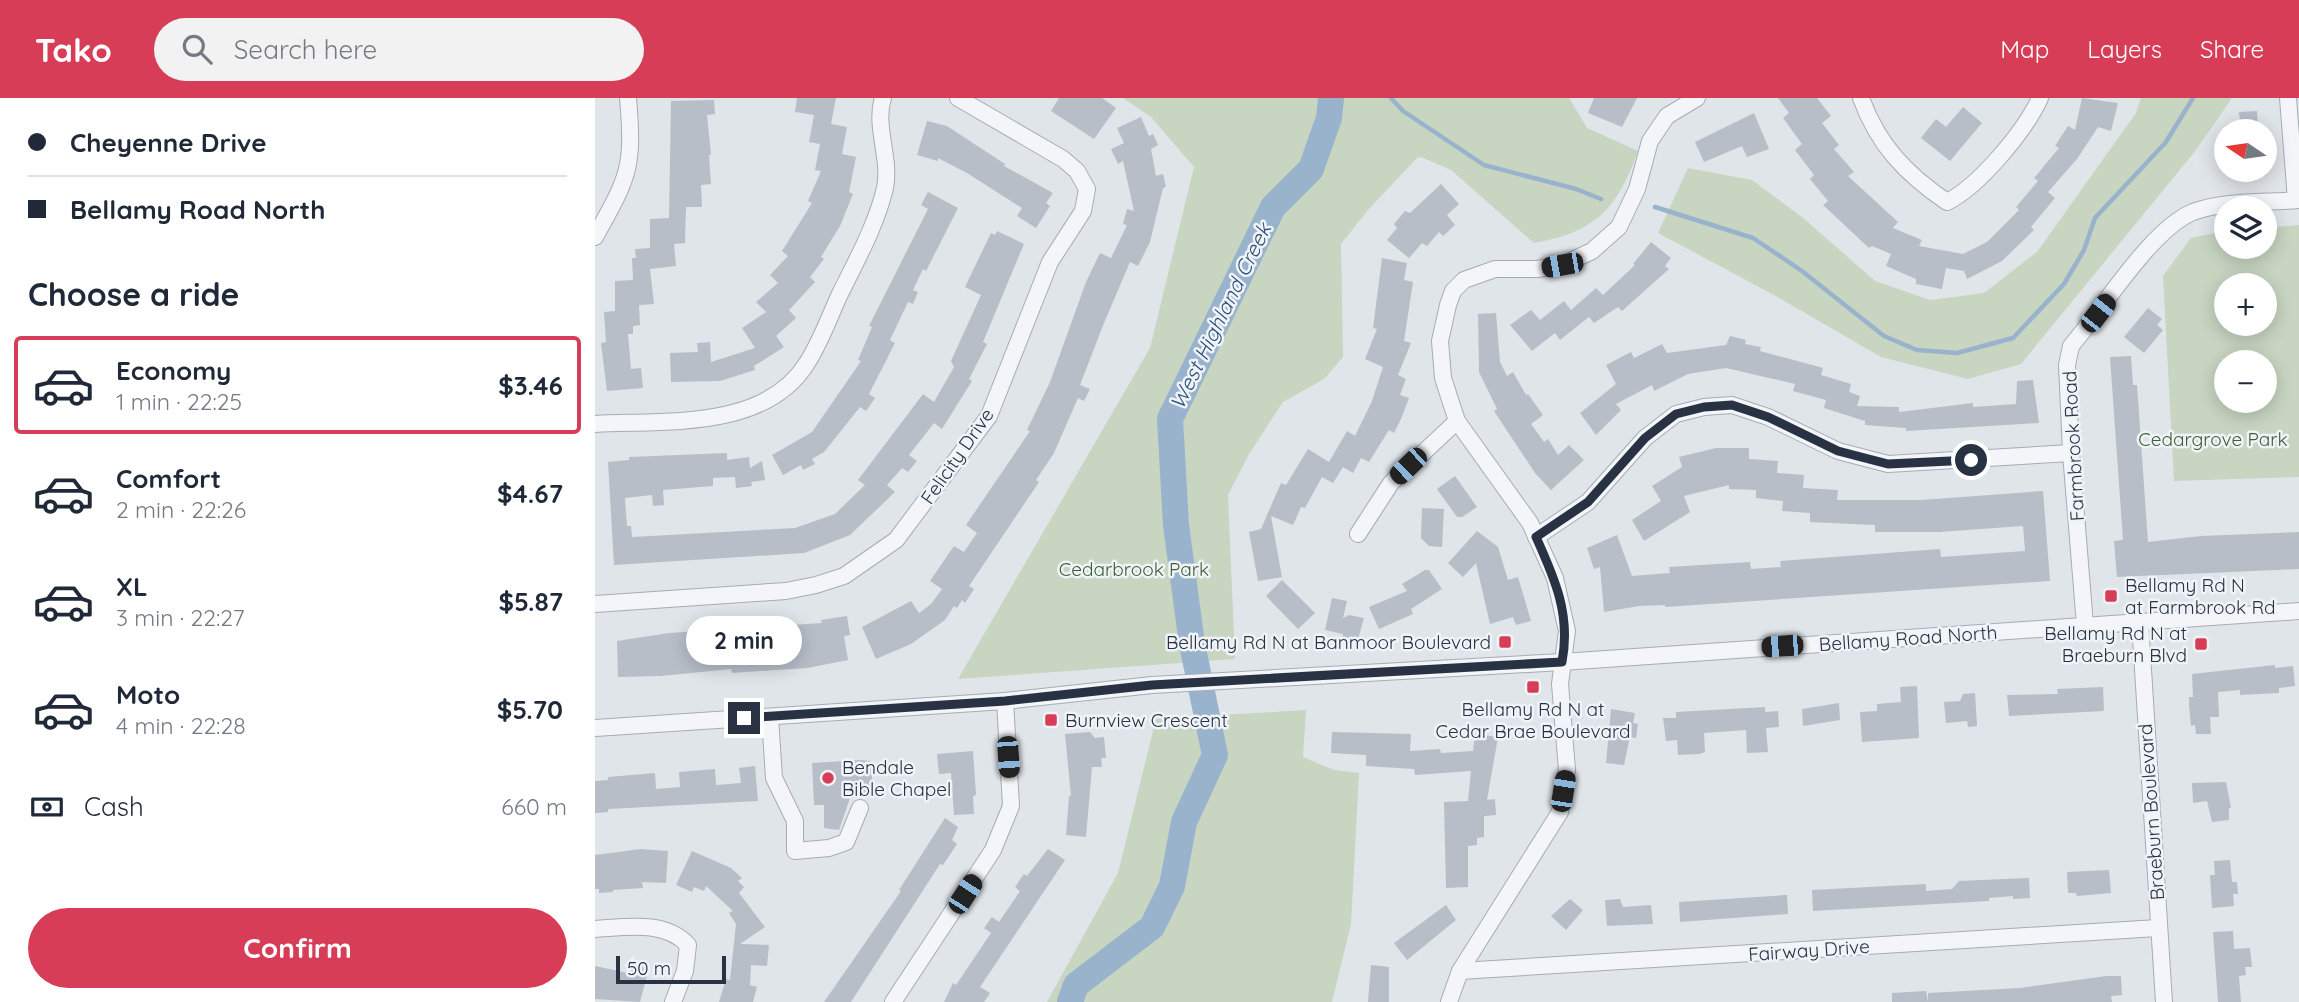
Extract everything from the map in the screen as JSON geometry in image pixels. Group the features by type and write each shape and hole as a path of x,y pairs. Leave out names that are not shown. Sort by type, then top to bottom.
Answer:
{"street":[{"path":"595,237 629,169 632,147 628,98"},
{"path":"595,424 706,418 737,412 761,404 787,386 806,365 878,215 887,154 882,125 883,98"},
{"name":"Felicity Drive","path":"595,604 786,590 844,576 896,540 979,431 996,400 1051,261 1083,211 1087,189 1077,171 1063,159 958,98"},
{"path":"1449,1002 1460,971 1560,812 1567,770 1560,684 1567,631 1555,578 1530,523 1457,421 1443,378 1440,341 1453,291 1464,280 1495,270 1537,269 1562,265 1592,251 1619,228 1637,189 1650,141 1667,116 1697,98"},
{"path":"1861,98 1871,126 1889,154 1919,183 1947,202 1964,194 2031,119 2040,98"},
{"path":"2288,98 2297,200"},
{"name":"Farmbrook Road","path":"2085,625 2071,453 2067,365 2071,346 2167,227 2192,212 2210,208 2297,200"},
{"path":"1536,537 1588,502 1645,438 1676,414 1704,407 1732,405 1768,417 1838,451 1888,464 2071,453"},
{"path":"1358,534 1391,483 1457,421"},
{"name":"Bellamy Road North","path":"595,728 1005,701 1152,685 1562,662 2299,611"},
{"name":"Braeburn Boulevard","path":"2140,622 2164,1002"},
{"path":"893,1002 993,850 1011,806 1005,701"},
{"path":"770,717 774,778 795,821 795,851 829,848 846,842 860,807"},
{"path":"595,929 641,926 677,933 688,945 685,971 673,1002"},
{"name":"Fairway Drive","path":"1460,971 2158,928"}],"green space":[{"name":"Cedarbrook Park","path":"1123,98 1569,98 1587,128 1638,151 1622,188 1601,215 1573,232 1534,243 1451,170 1421,157 1417,158 1368,210 1341,244 1343,357 1324,379 1283,402 1249,454 1228,495 1235,659 958,679 1150,348 1194,167 1151,117"},
{"path":"2141,98 2232,98 2217,119 2214,119 2214,124 2196,150 2021,364 1968,379 1881,357 1774,295 1658,233 1688,168 1752,180 1803,218 1875,281 1930,300 1984,293 2037,252 2136,113"},
{"name":"Cedargrove Park","path":"2299,225 2299,477 2174,481 2163,276 2191,238 2214,233 2214,259 2277,259 2277,227"},
{"path":"1306,710 1303,757 1334,770 1359,773 1351,924 1332,1002 1047,1002 1118,873 1156,719"}],"building":[{"path":"797,98 836,98 831,124 847,127 842,154 856,157 849,192 853,194 840,226 821,257 824,259 810,277 815,282 789,310 796,318 776,336 784,347 754,366 755,370 720,381 671,382 670,353 698,352 697,343 710,342 711,362 755,348 742,328 766,312 756,302 778,283 770,275 788,256 782,251 812,203 808,201 821,171 815,170 820,144 809,142 814,115 795,112"},
{"path":"1059,98 1102,98 1116,108 1094,139 1051,111"},
{"path":"1594,98 1637,98 1622,127 1588,113"},
{"path":"1778,98 1817,98 1831,116 1822,123 1839,145 1834,149 1854,172 1848,176 1898,222 1893,228 1922,240 1919,246 1963,254 1987,242 2019,210 2016,207 2038,181 2034,178 2059,148 2055,146 2068,126 2075,130 2082,98 2118,103 2111,131 2098,127 2077,159 2048,192 2055,198 2031,227 2034,230 2002,261 1967,279 1964,271 1946,268 1942,289 1916,284 1916,279 1886,266 1891,254 1872,246 1869,248 1823,205 1828,201 1810,179 1814,175 1795,150 1802,144 1783,118 1789,113"},
{"path":"714,100 715,114 707,115 711,184 701,185 702,207 686,207 685,243 674,244 676,266 650,269 654,304 639,305 640,325 633,326 633,334 628,334 631,369 641,368 643,388 607,391 601,343 606,342 604,312 615,311 615,281 633,280 632,258 636,258 635,249 650,248 650,219 669,218 671,101"},
{"path":"1963,107 1982,123 1950,161 1921,138 1936,119 1946,127"},
{"path":"2257,111 2257,119 2240,119 2239,112"},
{"path":"1754,113 1769,149 1747,157 1742,146 1704,162 1695,142"},
{"path":"1141,117 1149,136 1153,134 1158,145 1151,149 1156,176 1163,174 1166,187 1163,188 1150,242 1138,266 1130,262 1080,385 1090,389 1084,401 1078,398 1054,453 1036,480 1039,482 969,586 974,589 965,603 962,600 957,608 954,606 945,620 911,644 876,659 862,627 911,601 919,613 931,604 942,589 930,581 954,546 964,552 977,533 966,525 1030,431 1027,430 1050,382 1086,282 1100,253 1111,258 1127,225 1123,224 1127,209 1134,211 1123,161 1118,164 1111,149 1124,143 1117,128"},
{"path":"927,121 947,126 1005,164 1004,166 1053,193 1046,203 1050,206 1036,228 1017,216 1022,208 967,173 938,158 938,161 917,155"},
{"path":"1441,184 1459,204 1447,215 1455,225 1443,236 1439,232 1427,246 1422,243 1409,258 1387,240 1397,228 1394,224 1405,211 1410,213"},
{"path":"928,192 958,208 926,271 923,269 913,290 918,292 913,304 908,302 890,340 895,343 869,394 875,398 866,411 860,407 824,452 812,459 815,464 803,470 801,465 783,475 772,455 812,432 861,361 858,360 872,327 869,326 928,209 921,205"},
{"path":"997,231 1024,244 983,342 987,344 969,379 972,381 942,429 934,423 909,455 917,461 908,472 902,468 887,485 895,492 850,535 804,553 614,565 608,462 629,460 629,457 727,453 727,460 749,457 750,468 762,461 765,480 751,482 752,486 736,488 735,477 713,478 713,486 663,490 664,505 653,506 652,495 625,498 627,526 631,526 632,537 795,528 835,514 865,485 858,480 923,394 934,402 954,367 951,361 981,295 965,287 991,233 995,235"},
{"path":"1651,242 1671,258 1665,266 1669,269 1622,311 1618,307 1594,323 1589,317 1560,340 1555,333 1532,351 1510,325 1531,310 1540,320 1564,301 1571,310 1596,288 1603,295 1635,265 1633,264"},
{"path":"1382,258 1407,263 1404,280 1413,282 1404,341 1411,343 1398,375 1406,379 1400,395 1409,398 1401,419 1394,433 1389,430 1369,462 1361,458 1353,473 1343,467 1333,483 1322,477 1305,508 1301,507 1293,525 1271,516 1282,577 1258,581 1249,532 1261,529 1281,483 1286,485 1308,449 1329,462 1347,431 1355,436 1372,401 1383,367 1365,359 1377,329 1373,328"},
{"path":"2148,308 2162,319 2157,325 2163,330 2144,353 2124,337"},
{"path":"1496,313 1500,362 1507,376 1513,372 1526,395 1528,394 1543,415 1531,424 1544,442 1548,439 1558,455 1569,445 1584,460 1551,490 1535,473 1494,411 1497,409 1479,372 1478,314"},
{"path":"1730,336 1746,340 1745,344 1761,347 1760,351 1823,368 1821,375 1851,384 1849,392 1860,396 1857,406 1899,407 1899,412 1973,403 1973,407 2016,404 2017,381 2033,380 2039,423 1906,431 1906,428 1865,425 1865,421 1824,408 1826,400 1793,391 1795,384 1726,368 1688,374 1654,391 1652,385 1616,404 1621,410 1596,435 1580,413 1616,384 1606,365 1631,352 1634,358 1662,344 1667,353 1726,345"},
{"path":"2131,356 2133,385 2137,385 2148,542 2201,536 2299,532 2299,569 2117,577 2114,541 2123,540 2110,357"},
{"path":"1716,448 1749,448 1749,459 1778,461 1777,473 1804,475 1803,488 1838,490 1837,500 1921,500 2043,491 2050,581 1665,607 1639,606 1604,612 1600,567 1594,569 1587,548 1617,535 1632,576 1670,573 1669,567 1750,562 1751,569 1781,567 1780,561 1940,549 1941,557 2025,551 2023,526 1939,532 1875,532 1875,525 1810,522 1810,513 1782,511 1783,501 1756,498 1756,490 1729,489 1729,485 1684,496 1690,512 1644,541 1632,520 1661,501 1652,486 1682,467 1679,457"},
{"path":"1455,476 1477,507 1462,517 1457,517 1437,489"},
{"path":"1422,508 1444,509 1442,547 1429,546 1421,538"},
{"path":"1477,531 1498,547 1508,580 1518,577 1531,621 1516,625 1513,617 1490,624 1476,563 1463,577 1448,563"},
{"path":"1429,570 1442,589 1411,609 1413,614 1379,629 1369,607 1407,591 1402,584"},
{"path":"1282,580 1315,613 1298,629 1266,596"},
{"path":"1332,598 1347,601 1343,618 1349,615 1364,618 1357,643 1342,640 1343,634 1325,630"},
{"path":"847,616 850,635 844,636 848,660 807,668 732,673 731,669 618,677 617,641 669,633 822,623 821,620"},
{"path":"2275,665 2275,668 2293,666 2295,686 2279,688 2279,693 2240,695 2240,690 2218,692 2219,717 2210,717 2211,734 2196,734 2195,725 2191,726 2189,706 2189,697 2193,697 2192,674"},
{"path":"1917,686 1919,738 1862,742 1860,712 1877,711 1877,704 1901,702 1900,687"},
{"path":"2103,687 2104,711 2009,716 2007,695 2058,694 2057,689"},
{"path":"1975,693 1977,726 1968,727 1967,721 1946,723 1944,702 1960,701 1963,694"},
{"path":"1839,703 1840,720 1803,726 1802,709"},
{"path":"1765,707 1765,712 1778,711 1779,727 1766,728 1768,752 1747,753 1746,730 1704,733 1705,752 1699,754 1678,755 1677,740 1666,741 1663,718 1676,718 1676,712"},
{"path":"1611,709 1635,713 1633,723 1638,724 1636,738 1630,737 1624,765 1606,763"},
{"path":"1090,732 1095,738 1104,737 1106,758 1101,758 1102,767 1092,767 1086,837 1066,835 1071,796 1065,734"},
{"path":"1332,732 1411,734 1410,751 1440,749 1441,753 1473,751 1475,734 1498,737 1487,800 1495,799 1496,815 1484,816 1484,837 1477,838 1477,845 1468,846 1468,887 1446,888 1444,802 1468,801 1471,771 1415,775 1414,769 1366,766 1366,755 1331,753"},
{"path":"973,751 976,795 973,796 974,814 954,815 951,773 939,774 937,754"},
{"path":"871,761 873,797 850,798 839,830 824,828 824,805 814,805 812,763"},
{"path":"755,766 758,801 608,809 608,812 595,813 595,781 608,780 608,777 655,773 656,789 680,787 679,772 715,769 716,785 741,783 739,768"},
{"path":"2226,782 2231,808 2229,820 2212,822 2207,801 2193,803 2192,783"},
{"path":"945,818 958,827 952,840 957,844 943,865 940,864 851,1002 824,1002 901,891 899,890"},
{"path":"641,849 668,851 666,883 642,882 643,888 613,892 599,893 599,889 595,889 595,855"},
{"path":"1048,849 1065,860 980,987 990,993 984,1002 944,1002 953,983 956,985 991,933 984,928 992,917 999,922 1020,891 1015,887"},
{"path":"692,851 731,868 742,878 738,881 744,887 739,893 765,927 740,944 769,945 767,966 751,965 750,985 757,987 753,1002 719,1002 726,979 730,980 736,924 729,913 733,911 706,886 704,891 694,887 692,892 676,885"},
{"path":"2230,860 2232,882 2237,882 2238,894 2233,894 2234,906 2212,908 2210,875 2215,875 2214,861"},
{"path":"2109,870 2111,893 2077,896 2076,893 2068,893 2067,872"},
{"path":"2029,878 2030,898 2013,899 2013,896 1989,898 1989,901 1813,911 1812,890 1926,884 1926,891 1952,889 1959,881"},
{"path":"1787,895 1788,914 1680,922 1679,902"},
{"path":"1570,899 1583,910 1566,930 1551,916"},
{"path":"1620,899 1623,907 1651,905 1653,924 1607,926 1605,900"},
{"path":"1446,905 1456,920 1407,960 1394,943"},
{"path":"2233,931 2234,949 2250,948 2252,967 2245,967 2246,975 2239,976 2241,1002 2218,1002 2213,932"},
{"path":"631,963 649,968 640,1002 595,999 595,966 628,973"},
{"path":"1371,965 1389,967 1389,1002 1368,1002"},
{"path":"2121,976 2122,995 2111,996 2112,1002 1928,1002 1928,993 2020,988"},
{"path":"1926,991 1928,1002 1892,1002 1892,993"}],"waterway":[{"name":"West Highland Creek","path":"1070,1002 1076,985 1152,927 1172,886 1184,822 1215,755 1192,644 1176,525 1170,419 1273,207 1311,169 1329,118 1331,98"},
{"path":"1391,98 1403,111 1484,165 1576,189 1601,199"},
{"path":"1655,207 1753,238 1802,271 1884,336 1917,350 1957,353 2013,338 2064,284 2084,250 2095,218 2166,142 2193,98"}],"place":[{"name":"Bellamy Rd N at Farmbrook Rd","path":"2111,596"},
{"name":"Bellamy Rd N at Banmoor Boulevard","path":"1505,642"},
{"name":"Bellamy Rd N at Braeburn Blvd","path":"2201,644"},
{"name":"Bellamy Rd N at Cedar Brae Boulevard","path":"1533,687"},
{"name":"Burnview Crescent","path":"1051,720"},
{"name":"Bendale Bible Chapel","path":"828,778"}],"route":[{"path":"744,718 1005,701 1152,685 1562,662 1567,631 1555,578 1536,537 1588,502 1645,438 1676,414 1704,407 1732,405 1768,417 1838,451 1888,464 1971,460"}]}
